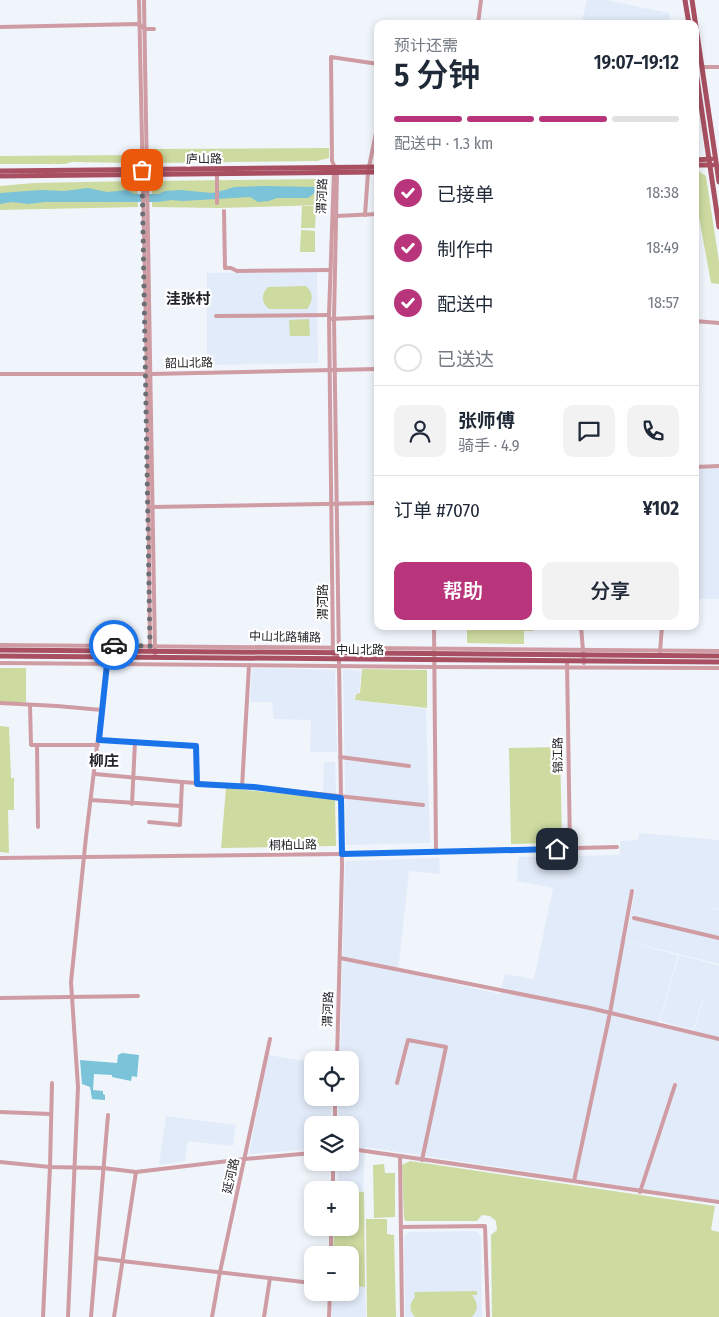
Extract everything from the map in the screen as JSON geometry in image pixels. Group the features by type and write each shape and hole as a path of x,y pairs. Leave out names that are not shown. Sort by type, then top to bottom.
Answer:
{"main road":[{"path":"685,0 688,20"},
{"path":"692,0 695,20"},
{"path":"699,47 719,182"},
{"path":"699,91 719,226"},
{"path":"699,161 717,162"},
{"path":"699,164 709,162"},
{"name":"庐山路","path":"0,171 217,174 374,168"},
{"name":"庐山路","path":"368,169 374,171"},
{"name":"庐山路","path":"0,176 335,170"},
{"path":"0,646 9,653 0,663"},
{"name":"中山北路","path":"0,650 9,653 108,658 336,650 434,654 567,665 719,662"},
{"name":"中山北路","path":"0,656 9,653"},
{"name":"中山北路","path":"153,655 338,660 434,654 660,653 719,656"}],"street":[{"path":"139,0 145,172"},
{"path":"144,0 153,655"},
{"path":"478,20 481,0"},
{"path":"0,27 139,24 144,29 154,29"},
{"path":"335,170 332,161 330,57 374,63"},
{"path":"702,67 719,67"},
{"path":"366,214 368,169 374,141"},
{"name":"渭河路","path":"331,318 336,216 335,170"},
{"name":"渭河路","path":"335,170 330,270 336,650 338,660 342,854 337,1051"},
{"path":"217,174 218,203"},
{"path":"224,211 225,268 232,268 237,271 330,270"},
{"path":"336,216 374,214"},
{"path":"216,316 374,317"},
{"path":"699,320 719,323"},
{"name":"韶山北路","path":"0,374 149,374 374,369"},
{"path":"699,467 719,466"},
{"path":"150,507 374,503"},
{"path":"434,630 436,852"},
{"path":"581,630 584,665 719,668"},
{"path":"662,630 660,653 719,651"},
{"path":"68,1317 78,1087 71,982 109,645"},
{"name":"中山北路辅路","path":"0,646 109,645 336,650"},
{"path":"0,663 108,658 249,665 434,667 567,665"},
{"path":"242,786 249,665"},
{"name":"锦江路","path":"567,665 570,849"},
{"path":"0,703 102,710"},
{"path":"30,705 31,745 135,742 196,746 197,784"},
{"path":"132,804 135,742"},
{"path":"37,745 38,826"},
{"path":"340,757 409,766"},
{"path":"94,774 197,784 242,786 422,806"},
{"path":"149,822 180,825 182,782"},
{"path":"91,800 181,806"},
{"name":"桐柏山路","path":"0,858 342,854 617,847"},
{"path":"574,1181 610,1013 632,891"},
{"path":"634,918 719,938"},
{"path":"340,958 610,1013 719,1039"},
{"path":"0,998 138,996"},
{"name":"延河路","path":"212,1317 270,1039"},
{"path":"397,1083 408,1040 446,1047 422,1160"},
{"path":"42,1317 50,1167 52,1083"},
{"path":"640,1192 675,1085"},
{"path":"0,1112 51,1114"},
{"path":"91,1317 108,1115"},
{"path":"359,1150 719,1202"},
{"path":"0,1162 50,1167 103,1168 136,1172 245,1159 304,1155"},
{"path":"400,1156 402,1317"},
{"path":"114,1317 136,1172"},
{"path":"401,1228 485,1226 488,1317"},
{"path":"96,1258 304,1282"},
{"path":"264,1317 270,1278"},
{"path":"329,1317 330,1301"}],"shaded area":[{"path":"587,0 605,0 669,13 670,20 582,20"},
{"path":"317,272 318,363 207,365 207,273"},
{"path":"719,468 719,599 699,599 699,469"},
{"path":"252,668 335,670 337,752 310,752 311,720 274,719 272,702 250,702"},
{"path":"343,669 361,671 359,693 355,693 354,700 426,709 430,843 346,845"},
{"path":"324,762 335,762 336,794 323,793"},
{"path":"639,833 719,840 719,909 708,907 719,910 719,964 626,941 635,890 633,889 624,941 678,955 658,1025 693,1034 714,964 719,966 719,1200 365,1147 363,1191 359,1191 359,1181 338,1181 338,1171 359,1171 359,1116 338,1116 339,1106 359,1106 359,1051 340,1051 345,861 439,858 440,874 409,871 398,971 500,994 505,974 534,979 553,888 517,881 518,857 620,855 620,841 638,840"},
{"path":"679,955 714,964 693,1030 660,1021"},
{"path":"268,1055 304,1061 304,1106 331,1106 331,1116 304,1116 304,1150 249,1154"},
{"path":"166,1116 236,1125 233,1146 188,1141 185,1161 159,1165"},
{"path":"476,1231 481,1236 482,1317 405,1317 404,1237 409,1232"},
{"path":"359,1287 365,1287 366,1317 332,1317 332,1301 359,1301"}],"green space":[{"path":"329,148 329,158 317,161 155,163 152,158 151,149"},
{"path":"136,155 133,163 0,164 0,156"},
{"path":"699,172 706,176 719,262 719,284 711,283 699,217"},
{"path":"323,179 323,205 220,208 152,207 154,181"},
{"path":"135,181 138,207 0,210 0,186 34,183"},
{"path":"302,206 316,206 315,228 301,228"},
{"path":"301,230 315,231 315,252 300,252"},
{"path":"306,286 312,297 307,309 269,309 263,301 264,293 268,287"},
{"path":"309,319 310,336 290,336 289,320"},
{"path":"467,630 534,630 524,631 524,644 467,643"},
{"path":"0,668 26,668 26,702 0,702"},
{"path":"362,669 427,670 427,708 355,700 356,694 360,693"},
{"path":"0,726 9,727 11,778 14,778 14,810 8,810 9,853 0,852"},
{"path":"560,747 562,838 557,843 511,844 509,748"},
{"path":"226,788 335,799 336,846 221,848"},
{"path":"410,1161 715,1206 711,1230 719,1232 719,1317 492,1317 491,1235 497,1230 496,1221 490,1216 482,1215 477,1221 406,1221 404,1219 402,1165"},
{"path":"384,1164 385,1173 395,1173 395,1217 374,1218 373,1165"},
{"path":"359,1192 364,1192 365,1287 359,1287 359,1246 333,1246 334,1236 359,1236"},
{"path":"366,1219 387,1219 387,1234 394,1235 396,1317 367,1317"},
{"path":"477,1291 477,1295 472,1295 477,1306 476,1312 472,1317 415,1317 411,1309 415,1297 414,1292"}],"water":[{"path":"234,187 315,187 317,191 308,198 277,198 258,202 250,197 158,202 45,202 28,204 12,202 0,204 0,193 41,190 64,191 88,188 107,192 127,190 134,194 158,194 165,191 180,190 212,193"},
{"path":"122,1053 139,1055 137,1077 132,1076 131,1081 112,1077 112,1075 94,1074 93,1090 103,1091 105,1100 92,1099 90,1087 82,1084 80,1060 117,1063 118,1055"}],"way so far":[{"path":"114,645 150,646 147,374 142,170"}],"district":[{"name":"洼张村","path":"188,299"},
{"name":"柳庄","path":"104,761"}],"route":[{"path":"114,645 109,645 99,740 196,746 197,784 254,787 341,798 342,854 557,849"}]}
